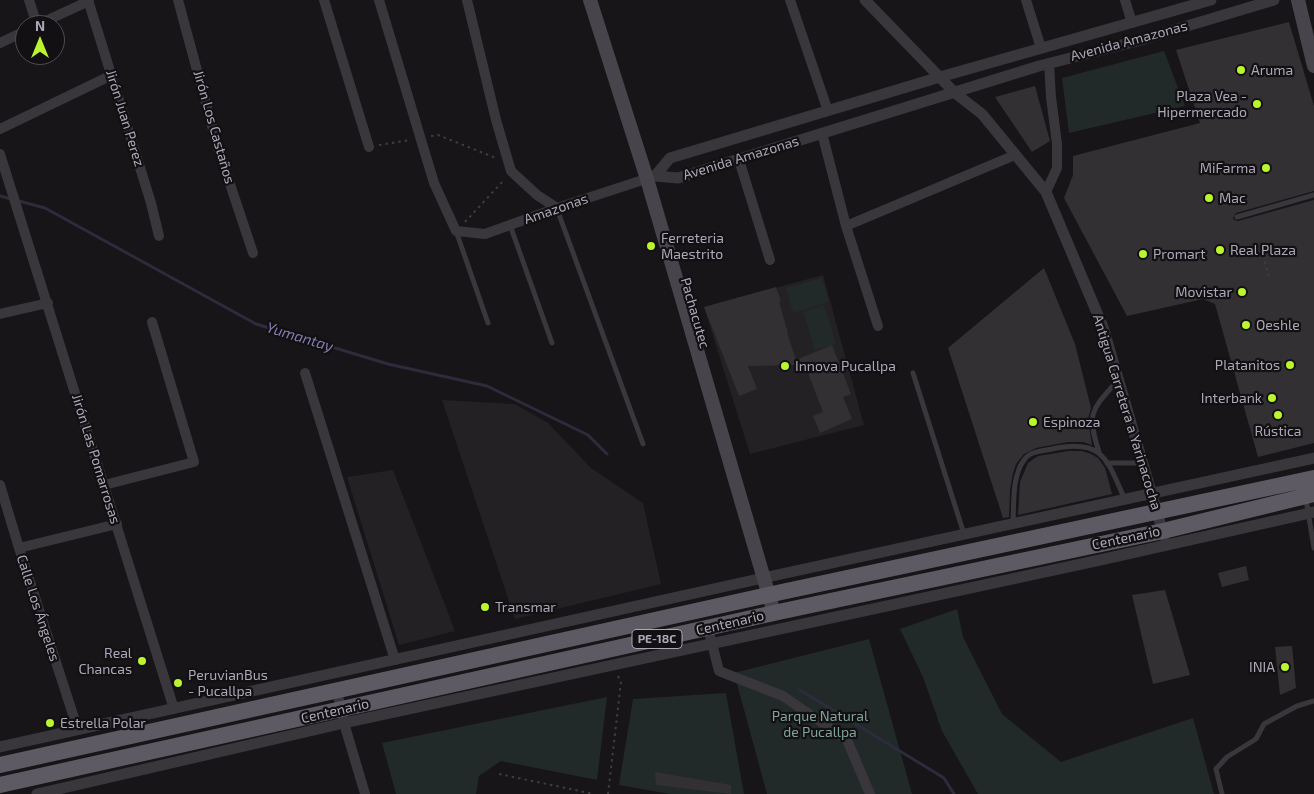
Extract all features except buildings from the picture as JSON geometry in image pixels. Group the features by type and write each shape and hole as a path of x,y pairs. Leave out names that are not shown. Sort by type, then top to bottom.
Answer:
{"highway":[{"name":"Centenario","path":"0,765 773,594 1314,478"},
{"name":"Centenario","path":"0,785 343,716 709,636 778,612 1164,538 1310,495"}],"main road":[{"name":"Pachacutec","path":"590,0 651,177"},
{"name":"Pachacutec","path":"599,0 778,612"},
{"path":"1298,0 1314,66"}],"street":[{"path":"29,0 34,15"},
{"path":"57,15 88,0"},
{"name":"Jirón Juan Perez","path":"88,0 152,203 159,236"},
{"name":"Jirón Los Castaños","path":"178,0 218,148 253,253"},
{"path":"324,0 369,147"},
{"path":"379,0 434,183 456,231"},
{"path":"467,0 508,175 557,208"},
{"path":"790,0 828,111"},
{"name":"Antigua Carretera a Yarinacocha","path":"866,0 955,93 982,114 1046,192 1103,327 1164,538"},
{"path":"1026,0 1041,48"},
{"path":"1125,0 1132,23"},
{"name":"Avenida Amazonas","path":"651,177 670,158 940,77 1211,0"},
{"name":"Avenida Amazonas","path":"651,177 678,178 1049,63 1137,40 1274,0"},
{"path":"0,43 15,36"},
{"path":"1046,192 1057,168 1057,144 1049,63"},
{"path":"0,129 112,75"},
{"path":"822,133 846,226 878,326"},
{"name":"Jirón Las Pomarrosas","path":"0,154 174,709"},
{"path":"846,226 1015,155"},
{"path":"739,160 770,260"},
{"name":"Amazonas","path":"456,231 485,234 651,177"},
{"path":"0,314 48,303"},
{"path":"104,485 194,462 152,322"},
{"path":"305,373 395,660"},
{"path":"0,746 1314,458"},
{"name":"Calle Los Ángeles","path":"0,485 78,730"},
{"path":"37,794 343,716 613,665 709,636 787,627 1164,538 1311,513"},
{"path":"19,548 117,524"},
{"name":"Pachacutec","path":"778,612 787,627"},
{"path":"709,636 719,671 783,696 848,740 870,794"},
{"path":"337,691 365,794"}],"lane":[{"path":"1237,216 1314,194"},
{"path":"557,208 643,444"},
{"path":"510,225 552,343"},
{"path":"456,231 488,323"},
{"path":"913,373 964,534"},
{"path":"1118,380 1094,409 1092,415 1095,440 1099,452 1107,463 1125,500"},
{"path":"1012,524 1018,472 1024,460 1030,454 1062,447 1086,447 1099,452"},
{"path":"1107,463 1143,463"},
{"path":"1310,495 1314,548"},
{"path":"1222,794 1216,769 1227,757 1256,739 1264,724 1298,706 1314,700"}],"path":[{"path":"369,147 438,135 497,158 508,175 456,231"},
{"path":"1261,250 1269,276"},
{"path":"608,794 621,682 613,665"},
{"path":"499,774 594,794"}],"shaded area":[{"name":"Innova Pucallpa","path":"823,275 864,425 750,454 704,307"},
{"path":"442,400 515,404 548,423 591,468 643,503 661,584 515,619"},
{"path":"393,470 455,631 399,645 347,477"}],"green space":[{"path":"1164,51 1185,106 1069,133 1062,78"},
{"path":"822,278 829,302 793,313 786,288"},
{"path":"824,305 836,344 815,350 803,312"},
{"path":"957,609 963,637 1002,714 1061,762 1193,718 1214,794 978,794 942,731 923,677 900,629"},
{"name":"Parque Natural de Pucallpa","path":"869,639 912,794 767,794 734,673"},
{"path":"726,693 744,794 670,794 619,785 633,699"},
{"path":"607,697 597,780 501,761 479,776 476,794 396,794 382,743"}],"waterway":[{"name":"Yumantay","path":"0,196 45,208 256,324 388,364 487,386 588,435 607,454"},
{"name":"Yumantay","path":"800,690 944,778 954,794"}],"place":[{"name":"Aruma","path":"1241,70"},
{"name":"Plaza Vea - Hipermercado","path":"1257,104"},
{"name":"MiFarma","path":"1266,168"},
{"name":"Mac","path":"1209,198"},
{"name":"Ferreteria Maestrito","path":"651,246"},
{"name":"Real Plaza","path":"1220,250"},
{"name":"Promart","path":"1143,254"},
{"name":"Movistar","path":"1242,292"},
{"name":"Oeshle","path":"1246,325"},
{"name":"Platanitos","path":"1290,365"},
{"name":"Innova Pucallpa","path":"785,366"},
{"name":"Interbank","path":"1272,398"},
{"name":"Rústica","path":"1278,415"},
{"name":"Espinoza","path":"1033,422"},
{"name":"Transmar","path":"485,607"},
{"name":"Real Chancas","path":"142,661"},
{"name":"INIA","path":"1285,667"},
{"name":"PeruvianBus - Pucallpa","path":"178,683"},
{"name":"Estrella Polar","path":"50,723"}]}
